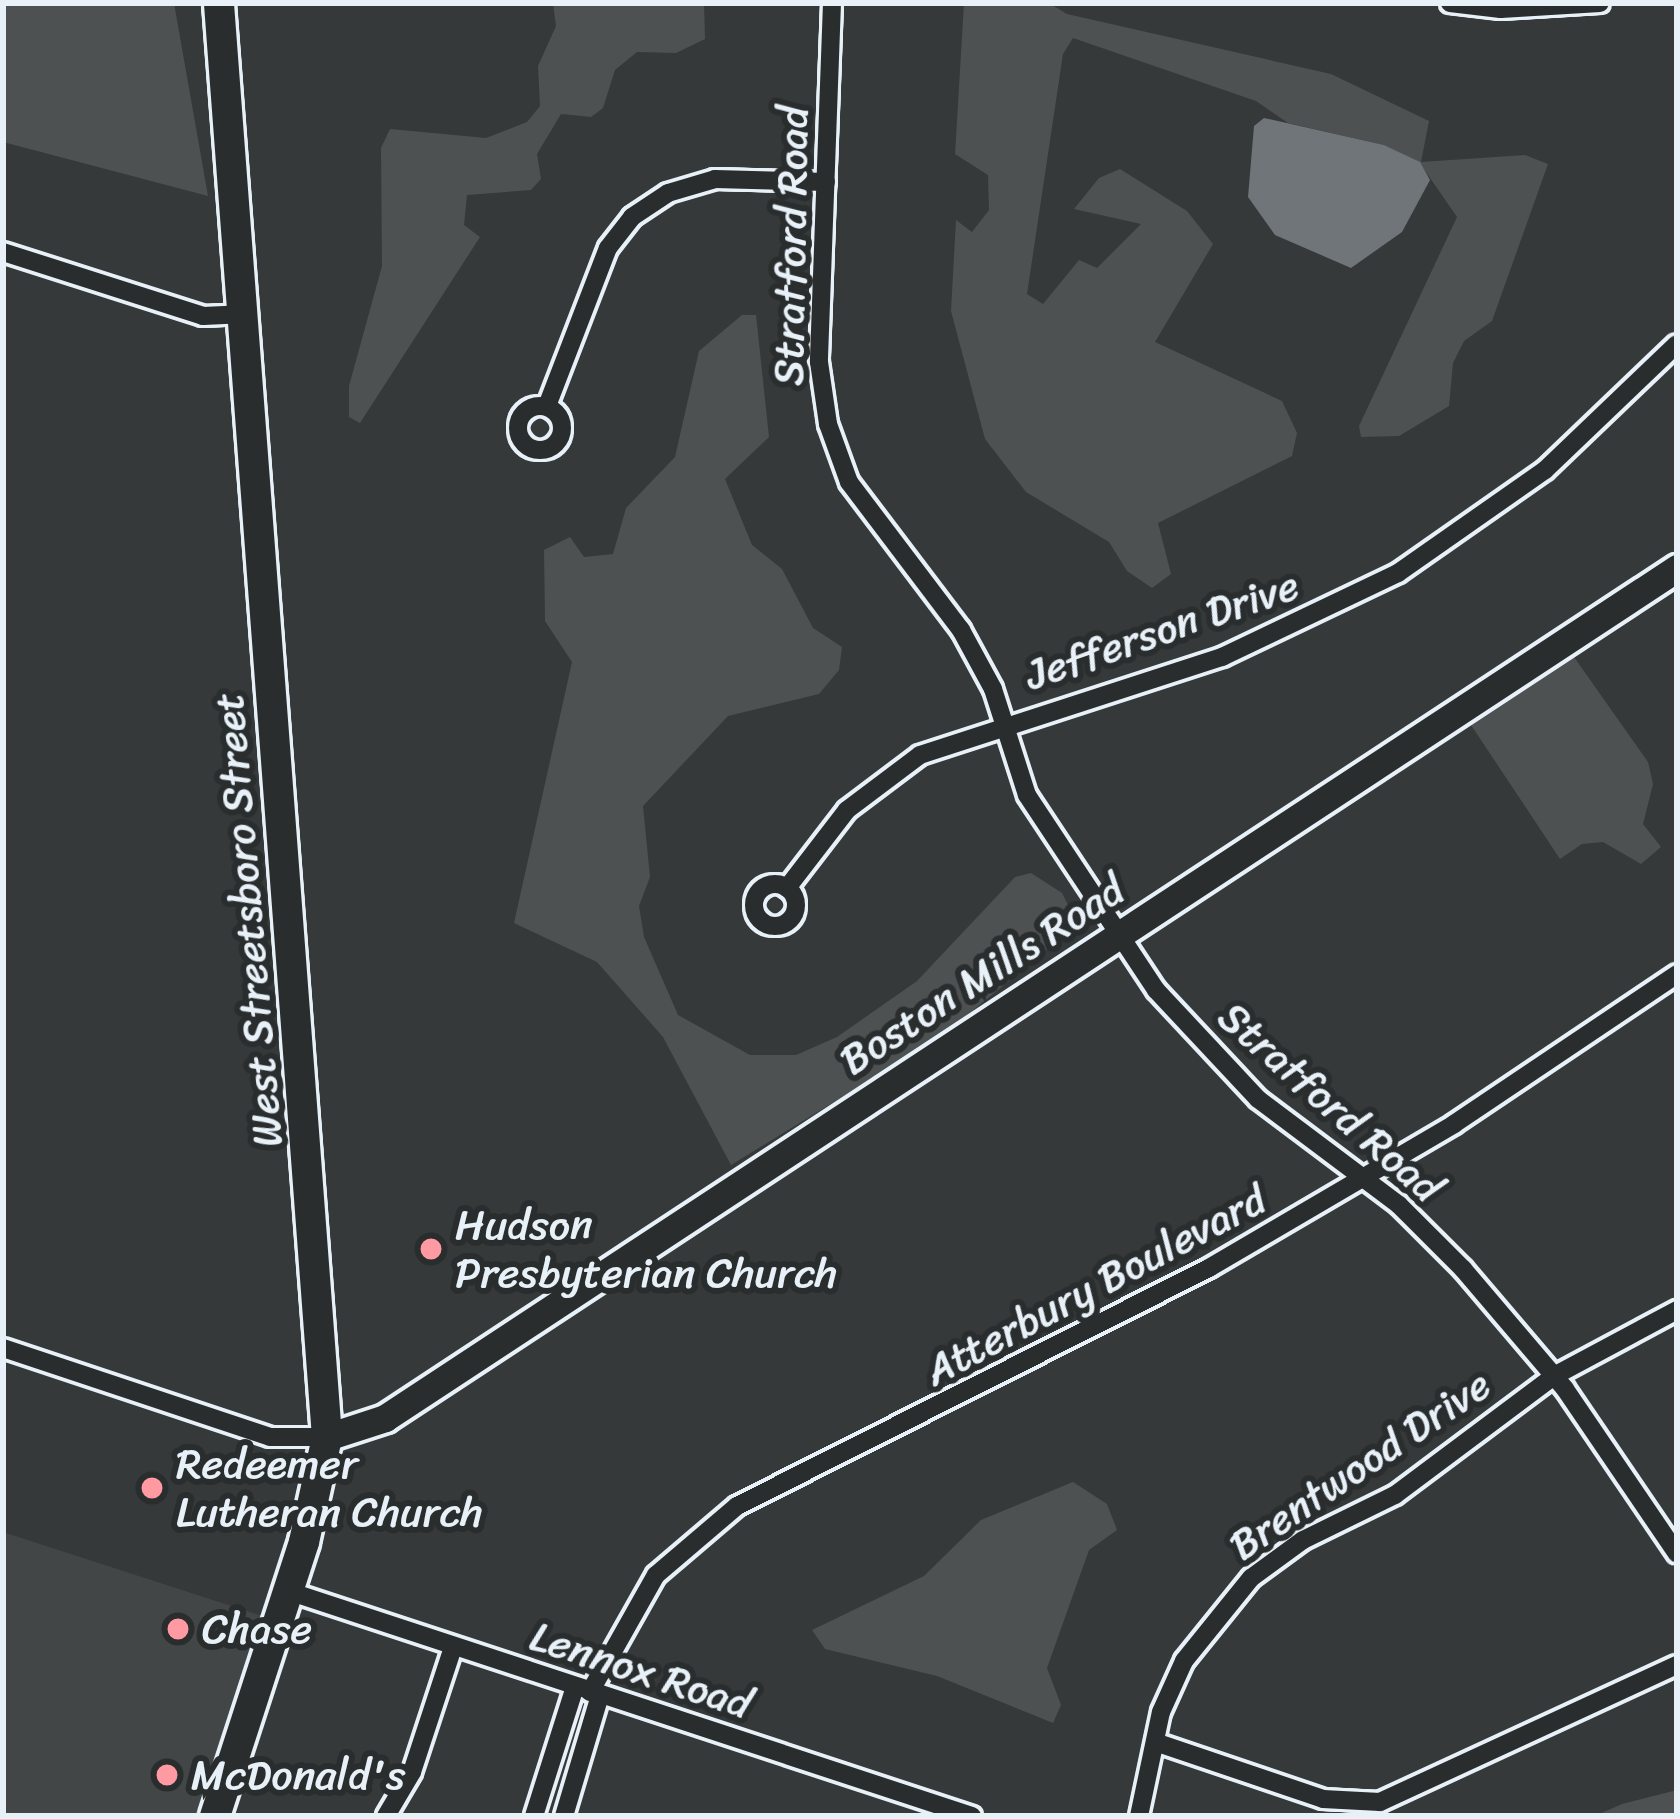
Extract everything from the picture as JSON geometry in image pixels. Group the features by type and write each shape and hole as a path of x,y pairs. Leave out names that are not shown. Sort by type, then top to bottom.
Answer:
{"main road":[{"name":"West Streetsboro Street","path":"215,1816 288,1591 326,1437 246,314 219,3"}],"street":[{"name":"Stratford Road","path":"832,3 820,362 836,451 865,509 961,630 1027,795 1116,935 1232,1074 1364,1178 1462,1269 1554,1376 1677,1554"},
{"path":"1450,3 1600,3"},
{"path":"547,406 601,263 632,217 668,193 715,179 826,182"},
{"path":"3,252 203,316 246,314"},
{"name":"Jefferson Drive","path":"787,888 816,842 875,785 920,755 1001,723 1222,657 1357,596 1527,484 1677,344"},
{"name":"Boston Mills Road","path":"326,1437 385,1418 1677,568"},
{"name":"Atterbury Boulevard","path":"533,1816 588,1691 656,1575 737,1506 1028,1366 1364,1178 1677,974"},
{"name":"Brentwood Drive","path":"1139,1816 1155,1742 1184,1661 1251,1578 1303,1540 1395,1495 1554,1376 1677,1310"},
{"path":"3,1348 270,1437 326,1437"},
{"name":"Lennox Road","path":"288,1591 971,1816"},
{"path":"386,1816 412,1772 453,1647"},
{"path":"1155,1742 1324,1798 1380,1802 1677,1665"},
{"name":"Atterbury Boulevard","path":"564,1816 588,1691"}],"shaded area":[{"path":"3,3 174,3 208,196 3,142"},
{"path":"553,3 704,3 705,39 676,53 637,52 615,70 603,108 591,117 561,114 537,154 541,179 531,190 467,195 464,225 480,237 360,423 349,417 349,386 382,266 381,148 390,129 486,138 527,122 540,106 538,66 556,26"},
{"path":"964,3 1049,3 1067,14 1331,74 1429,121 1421,162 1525,155 1548,164 1492,321 1464,341 1453,363 1449,406 1399,436 1361,437 1359,426 1457,217 1419,162 1384,145 1288,123 1256,101 1073,38 1063,54 1027,294 1043,304 1079,260 1097,268 1141,224 1074,209 1099,178 1120,169 1187,211 1213,244 1155,342 1282,401 1297,433 1292,456 1158,523 1171,574 1152,588 1127,571 1109,542 1026,492 985,439 951,311 956,220 972,232 989,210 988,175 955,154"},
{"path":"1264,118 1384,145 1420,162 1430,180 1402,232 1351,268 1275,235 1248,197 1254,126"},
{"path":"742,315 756,315 769,437 725,479 752,545 782,569 813,628 842,647 839,670 819,694 728,716 643,806 650,877 639,906 644,937 678,1015 750,1055 796,1055 837,1037 917,981 1015,877 1031,873 1062,893 1070,909 1045,952 940,1037 731,1165 663,1037 597,962 514,923 572,662 545,621 544,550 570,537 584,557 613,554 626,508 675,457 699,351"},
{"path":"1574,657 1648,762 1653,784 1643,824 1661,847 1641,864 1603,842 1582,844 1560,859 1471,725"},
{"path":"1073,1482 1107,1504 1117,1530 1089,1550 1047,1668 1061,1705 1053,1723 937,1676 825,1649 812,1630 924,1576 981,1520"},
{"path":"3,1532 262,1616 199,1816 3,1816"},
{"path":"1677,1790 1677,1816 1595,1816 1622,1804"}],"place":[{"name":"Hudson Presbyterian Church","path":"431,1249"},
{"name":"Redeemer Lutheran Church","path":"152,1488"},
{"name":"Chase","path":"178,1629"},
{"name":"McDonald's","path":"167,1775"}]}
